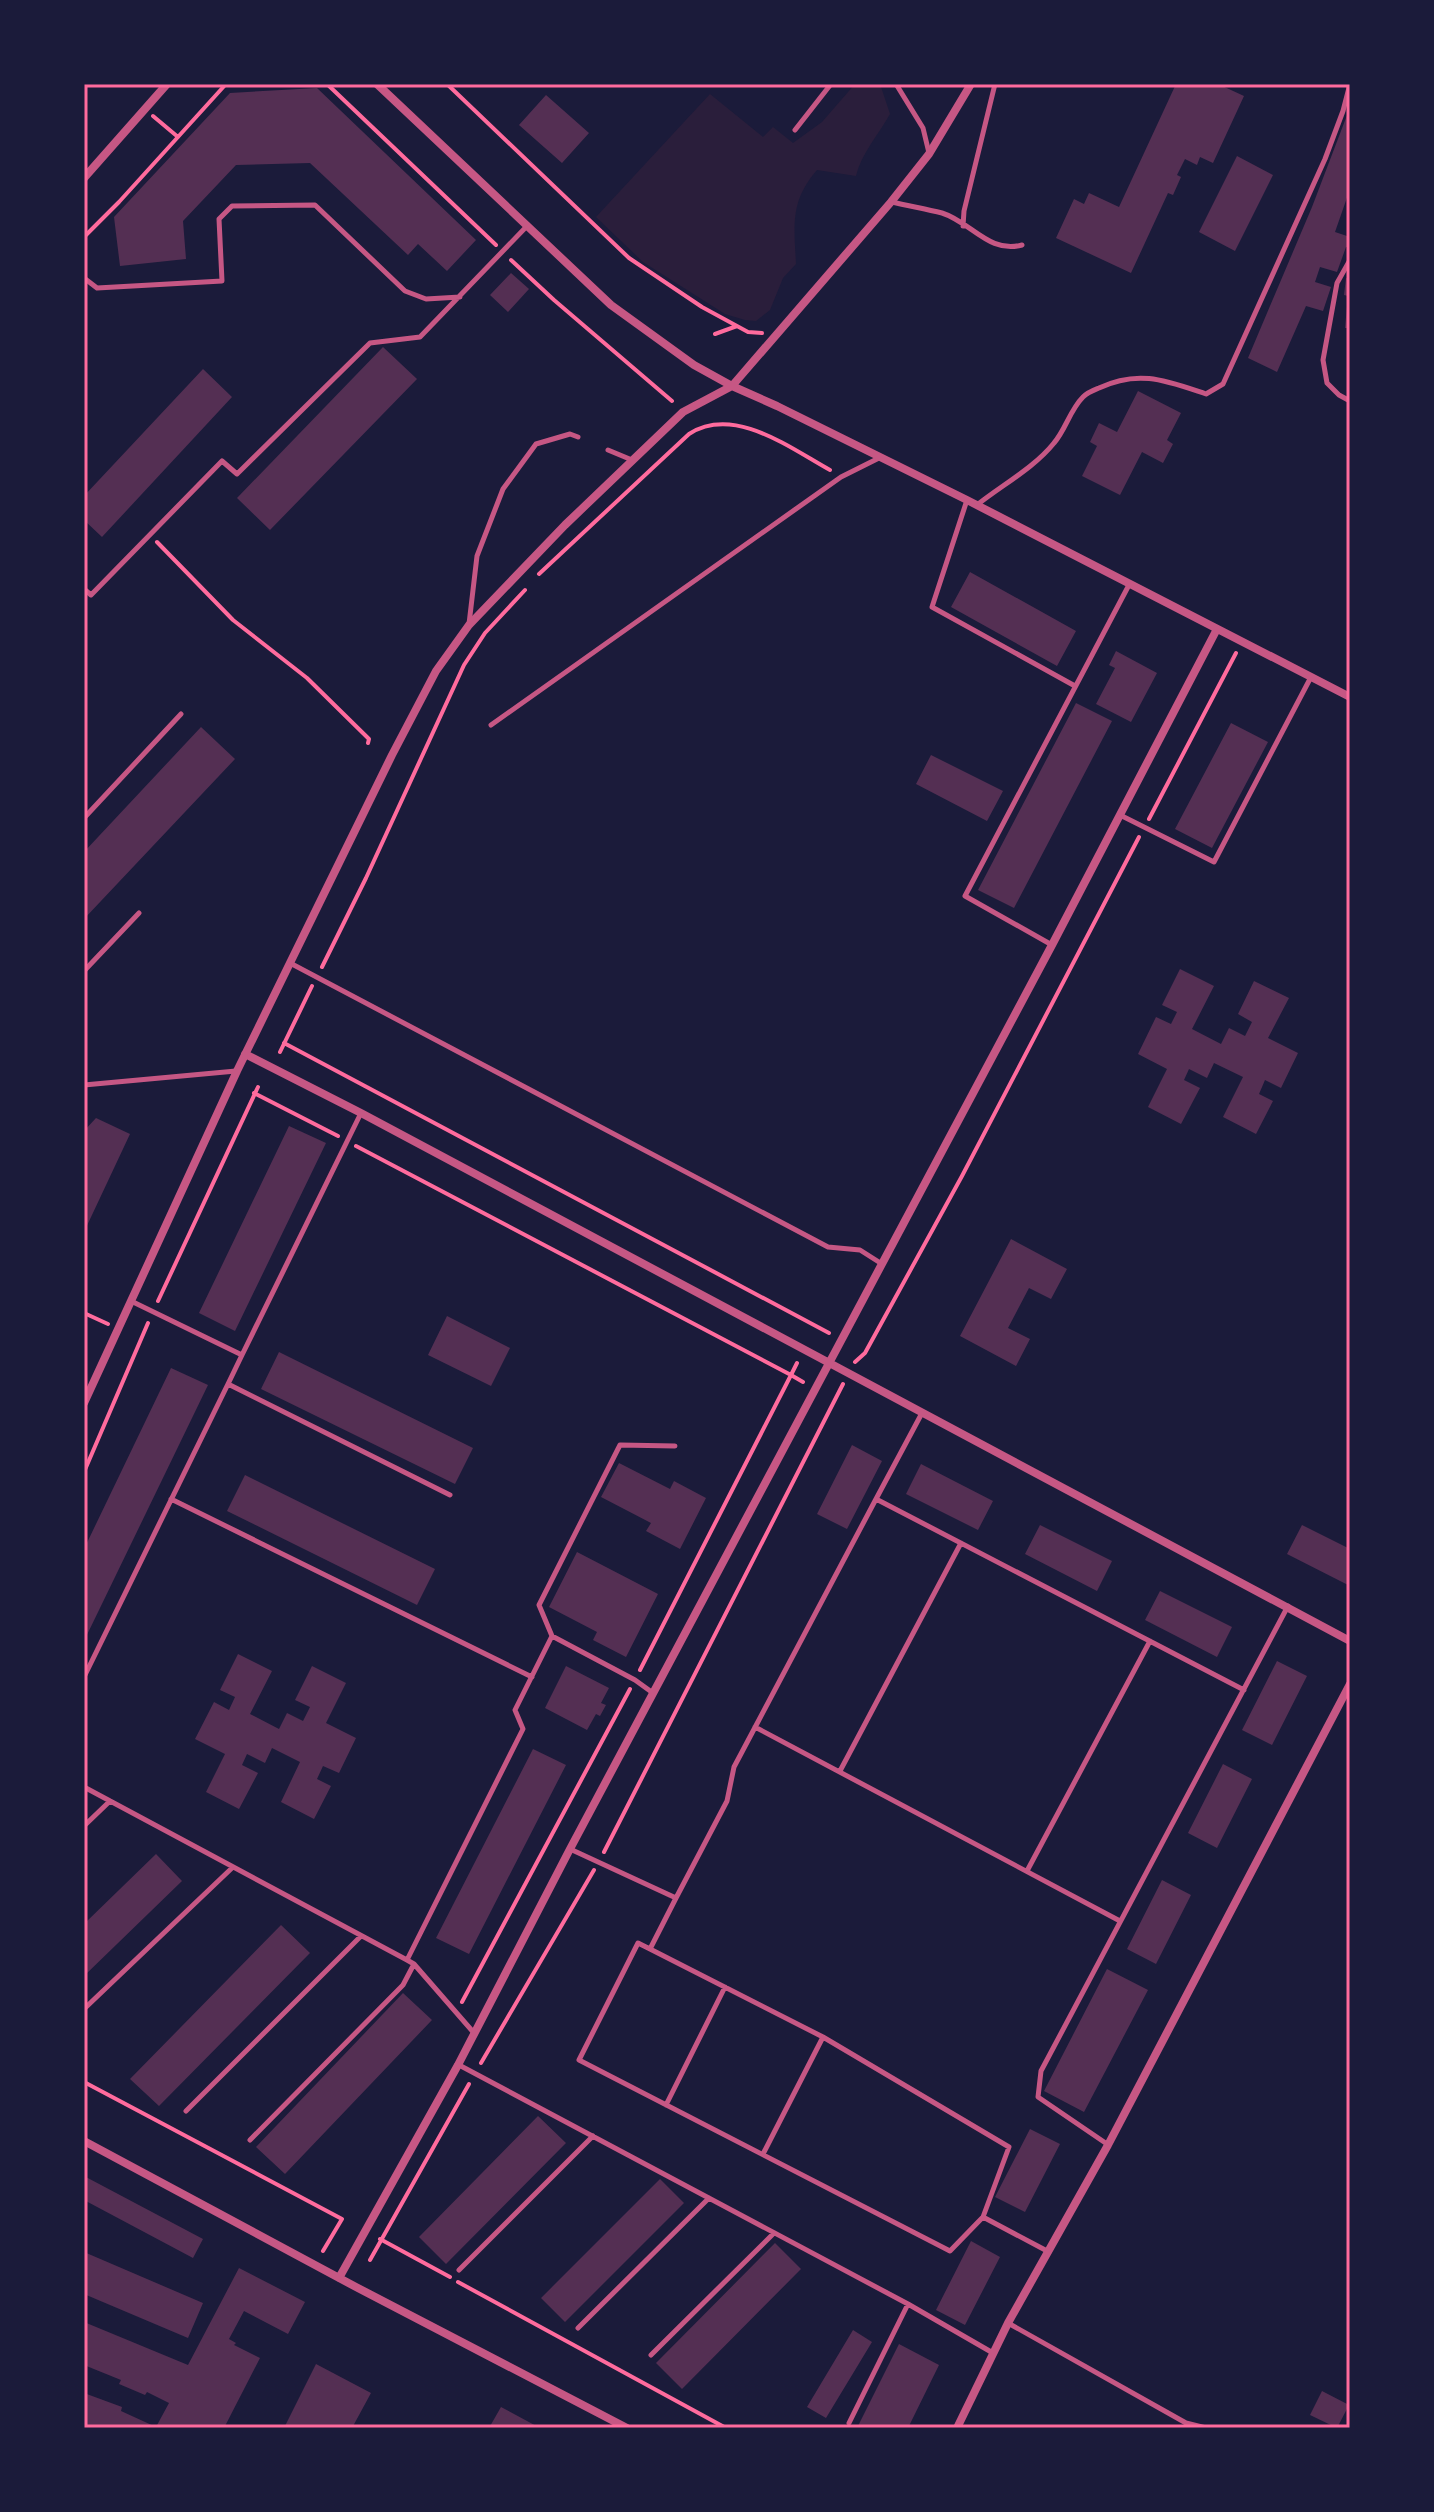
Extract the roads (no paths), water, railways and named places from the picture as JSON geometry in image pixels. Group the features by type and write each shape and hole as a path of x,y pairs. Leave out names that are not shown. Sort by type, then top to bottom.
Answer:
{"street":[{"path":"84,178 167,84"},
{"path":"377,84 611,305 694,365 1130,582 1350,697"},
{"path":"84,1403 245,1054 436,671 469,625 565,525 683,412 732,386 929,154 971,84"},
{"path":"339,2278 458,2065 1217,629"},
{"path":"245,1054 1350,1641"},
{"path":"957,2428 1008,2323 1108,2145 1350,1684"},
{"path":"84,2141 627,2428"}],"lane":[{"path":"795,130 831,84"},
{"path":"896,84 923,128 929,154"},
{"path":"963,226 995,84"},
{"path":"977,505 1048,450 1085,394 1116,380 1134,378 1158,379 1206,394 1223,384 1325,159 1350,84"},
{"path":"891,202 944,214 985,240 1011,248 1022,245"},
{"path":"84,278 97,288 222,281 219,219 232,206 315,205 405,291 426,299 461,296"},
{"path":"84,589 91,595 222,461 237,474 370,343 420,337 528,225"},
{"path":"1350,260 1337,283 1323,360 1327,383 1350,401"},
{"path":"469,625 477,556 503,489 536,444 570,434 578,437"},
{"path":"608,450 633,460"},
{"path":"491,725 841,477 880,458"},
{"path":"967,500 932,607 1075,686"},
{"path":"1052,945 965,896 1130,582"},
{"path":"1120,815 1214,862 1311,676"},
{"path":"84,818 181,714"},
{"path":"84,971 139,913"},
{"path":"290,963 828,1247 860,1250 883,1264"},
{"path":"84,1085 237,1071"},
{"path":"84,1677 361,1113"},
{"path":"130,1300 242,1355"},
{"path":"228,1384 450,1495"},
{"path":"650,1949 727,1801 734,1767 922,1413"},
{"path":"654,1694 635,1680 552,1636 539,1605 620,1445 675,1446"},
{"path":"171,1499 532,1677"},
{"path":"876,1499 1244,1690"},
{"path":"840,1771 961,1543"},
{"path":"1108,2145 1038,2097 1041,2071 1288,1606"},
{"path":"407,1960 523,1729 515,1710 552,1636"},
{"path":"1027,1871 1150,1641"},
{"path":"755,1727 1120,1921"},
{"path":"84,1787 414,1964 474,2033"},
{"path":"84,1826 110,1801"},
{"path":"570,1849 676,1898"},
{"path":"84,2009 233,1867"},
{"path":"186,2111 361,1935"},
{"path":"638,1943 650,1949 823,2037 1009,2147 983,2217 950,2251 579,2060 638,1943"},
{"path":"250,2140 403,1985 414,1964"},
{"path":"666,2105 725,1987"},
{"path":"763,2154 823,2037"},
{"path":"458,2065 908,2304 993,2353"},
{"path":"459,2270 593,2136"},
{"path":"578,2328 709,2198"},
{"path":"983,2217 1049,2252"},
{"path":"651,2355 774,2233"},
{"path":"849,2423 908,2304"},
{"path":"1008,2323 1186,2423 1206,2428"}]}
